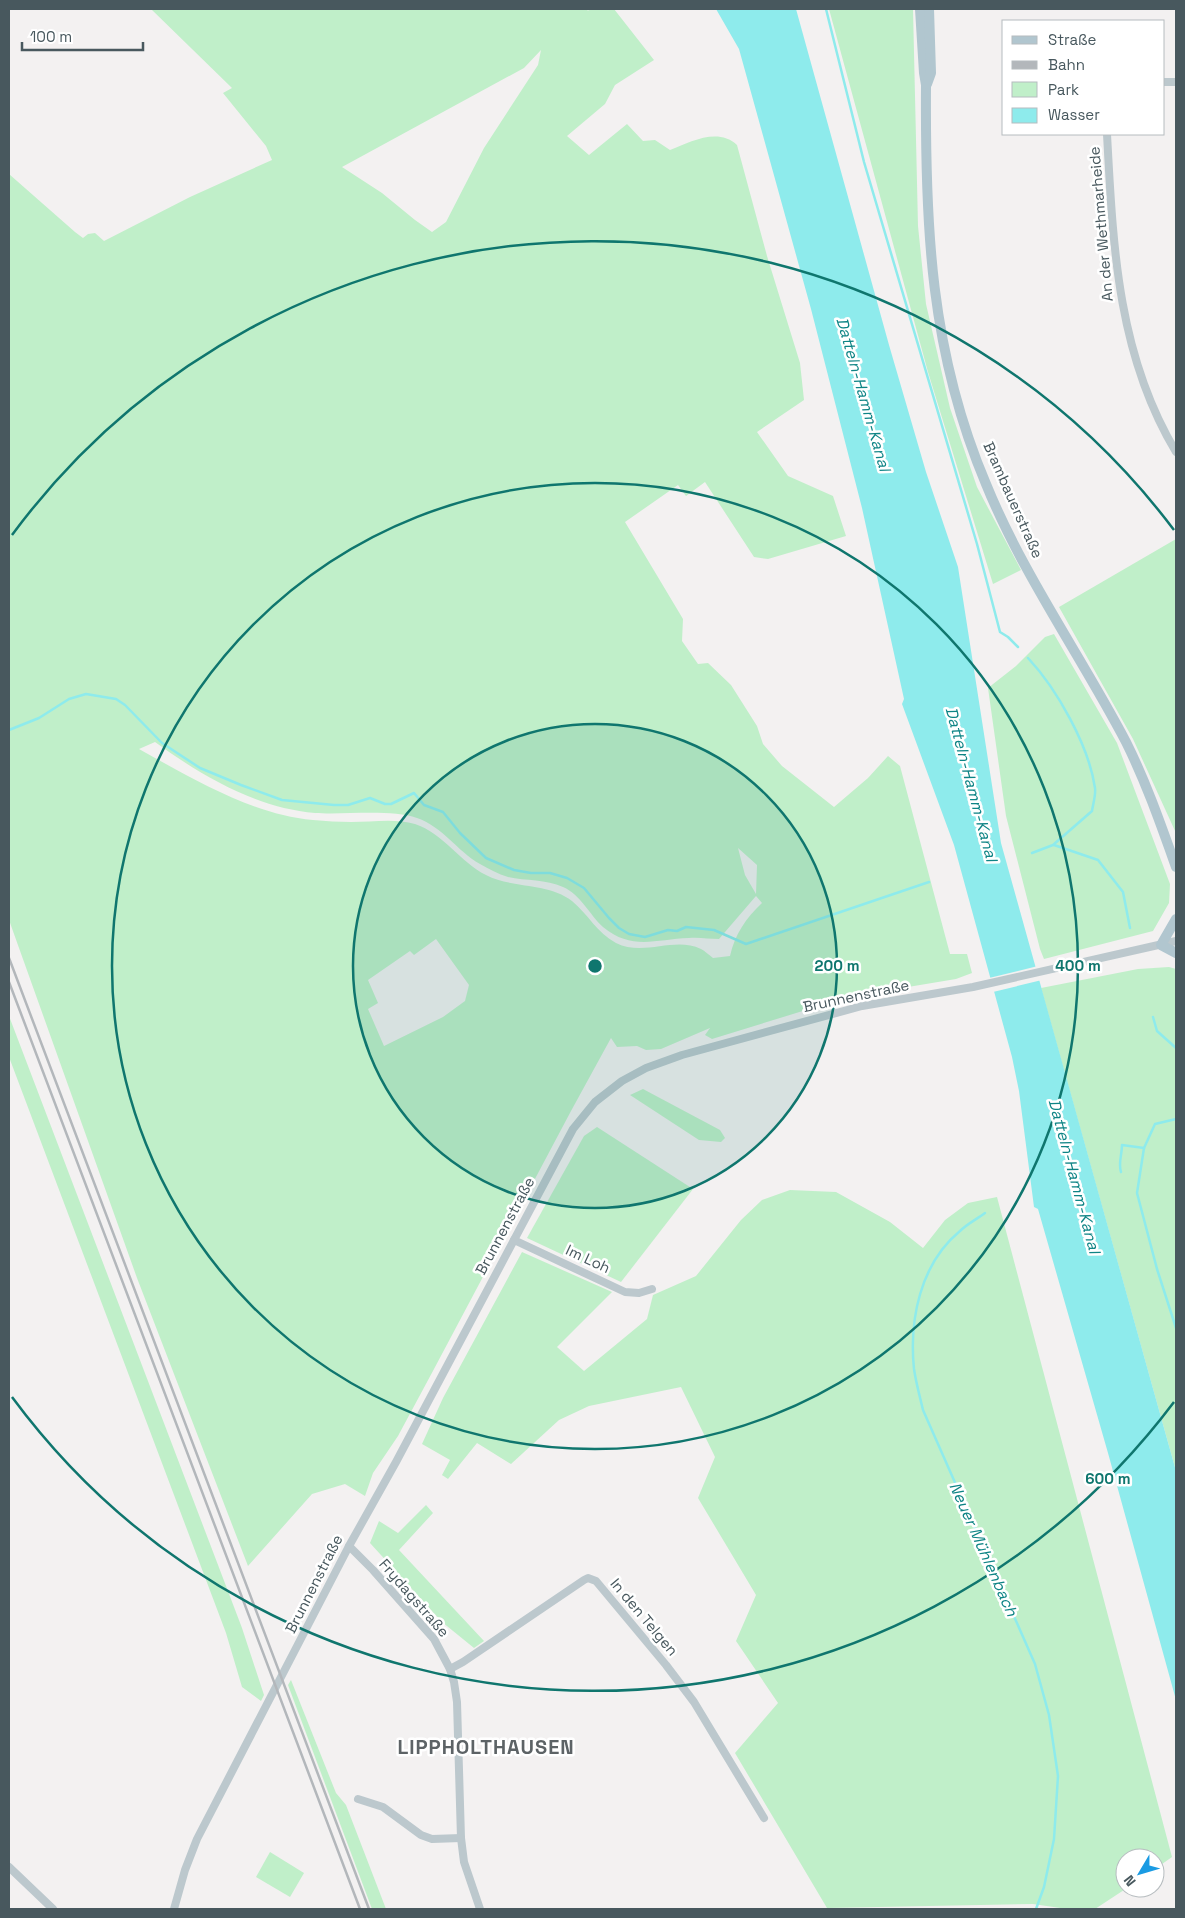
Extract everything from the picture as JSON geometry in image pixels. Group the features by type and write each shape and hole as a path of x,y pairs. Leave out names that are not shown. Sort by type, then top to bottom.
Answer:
{"main road":[{"name":"Brambauerstraße","path":"920,9 926,85 927,194 932,273 944,350 965,429 986,484 1009,534 1127,744 1160,821 1176,867"},
{"name":"Brambauerstraße","path":"926,85 931,73 929,9"},
{"path":"1176,919 1161,945 1176,953"}],"street":[{"name":"An der Wethmarheide","path":"1107,135 1113,229 1123,314 1142,380 1176,452"},
{"name":"Brunnenstraße","path":"174,1909 185,1870 197,1839 349,1546 396,1462 578,1121 595,1102 614,1086 635,1073 682,1055 862,1006 973,987 1176,941"},
{"name":"Im Loh","path":"514,1240 625,1292 639,1293 652,1289"},
{"name":"Frydagstraße","path":"349,1546 373,1570 434,1639 450,1669 457,1702 461,1838 464,1862 480,1909"},
{"name":"In den Telgen","path":"450,1669 584,1580 592,1579 596,1581 666,1665 694,1702 764,1818"},
{"path":"358,1799 383,1807 421,1835 432,1839 461,1838"},
{"path":"9,1867 53,1909"}],"green space":[{"path":"151,9 589,9 587,11 592,9 614,9 654,60 615,85 605,104 567,136 589,155 627,124 643,141 655,140 670,150 695,140 713,137 721,137 737,145 767,256 800,363 804,400 757,432 788,476 833,496 846,536 768,559 754,557 705,482 686,496 678,485 625,522 683,619 682,641 698,664 708,663 731,685 757,726 763,744 782,766 834,807 868,778 888,756 900,766 950,954 967,954 972,973 956,979 848,997 712,1039 705,1035 710,1028 661,1049 646,1050 637,1046 617,1047 611,1038 398,1436 373,1473 365,1496 345,1484 312,1494 248,1566 137,1278 9,920 9,174 83,238 88,234 95,233 104,241 190,197 272,160 266,146 223,93 232,88","holes":["541,50 538,65 484,148 446,222 432,232 382,193 342,167 524,68","155,742 211,778 272,805 315,813 381,813 407,815 417,818 435,827 472,859 494,871 508,877 556,884 569,890 603,927 624,939 644,942 693,938 719,939 756,896 762,903 742,927 730,956 713,958 701,949 680,945 648,948 627,947 609,939 578,906 563,895 486,875 425,828 407,822 313,820 267,811 223,794 139,749","738,848 757,865 756,894 745,875","436,939 469,985 465,1001 443,1017 384,1046 368,1009 378,1003 368,980 410,951 414,955"]},
{"path":"829,9 913,9 918,226 926,304 950,408 977,487 1021,570 993,584 928,372"},
{"path":"1176,539 1176,833 1133,739 1059,607"},
{"path":"1054,634 1117,743 1170,884 1169,903 1153,931 1044,959 1006,816 988,688 1016,666 1045,637"},
{"path":"1169,967 1176,969 1176,1471 1041,988 1138,969"},
{"path":"9,1016 242,1628 264,1695 261,1701 242,1687 226,1633 9,1057"},
{"path":"643,1089 720,1130 725,1138 721,1142 699,1140 630,1095"},
{"path":"597,1127 693,1189 621,1282 527,1238 584,1136"},
{"path":"790,1190 836,1192 890,1222 923,1248 945,1220 968,1203 997,1197 1172,1857 1165,1862 1165,1848 1115,1848 1115,1896 1095,1909 1067,1909 1033,1904 827,1908 735,1753 778,1703 736,1641 756,1595 698,1498 715,1457 681,1387 589,1406 559,1420 511,1464 477,1443 448,1479 442,1475 450,1460 422,1444 443,1398 522,1252 612,1292 557,1347 584,1371 647,1319 653,1295 696,1276 741,1220 762,1200"},
{"path":"426,1505 433,1513 399,1550 484,1641 474,1648 442,1622 370,1543 379,1521 398,1533"},
{"path":"291,1680 336,1793 346,1805 386,1909 372,1909 288,1685"},
{"path":"270,1852 304,1873 290,1897 256,1877"}],"water":[{"name":"Datteln-Hamm-Kanal","path":"716,9 796,9 889,345 926,472 958,567 1001,843 1176,1471 1176,1700 1038,1209 1034,1207 1019,1091 1012,1057 954,845 902,704 904,699 862,508 811,309 739,49"}],"pier":[{"path":"1038,966 1042,980 993,992 989,978"}],"waterway":[{"path":"826,9 864,162 977,544 1000,632 1018,647"},
{"path":"1028,658 1050,685 1070,719 1086,754 1092,772 1095,791 1092,811 1053,845 1032,853"},
{"path":"9,730 39,718 69,699 86,694 116,699 125,705 162,743 200,768 282,800 348,805 370,798 385,804 391,804 414,793 424,805 443,812 460,833 486,858 514,870 531,873 550,873 567,878 584,888 619,928 629,934 645,937 668,930 677,931 686,927 714,930 746,944 929,882"},
{"path":"1054,845 1098,860 1123,892 1130,928"},
{"path":"1153,1017 1157,1031 1176,1048"},
{"path":"1176,1119 1155,1124 1144,1148 1137,1193 1157,1269 1176,1328"},
{"path":"1121,1172 1122,1145 1144,1148"},
{"name":"Neuer Mühlenbach","path":"985,1213 963,1228 946,1244 927,1276 920,1294 913,1331 914,1369 923,1410 1035,1664 1049,1715 1058,1776 1054,1839 1044,1887 1036,1909"}],"railway":[{"path":"9,958 369,1909"},
{"path":"9,982 360,1909"}],"district":[{"name":"LIPPHOLTHAUSEN","path":"486,1747"}]}
